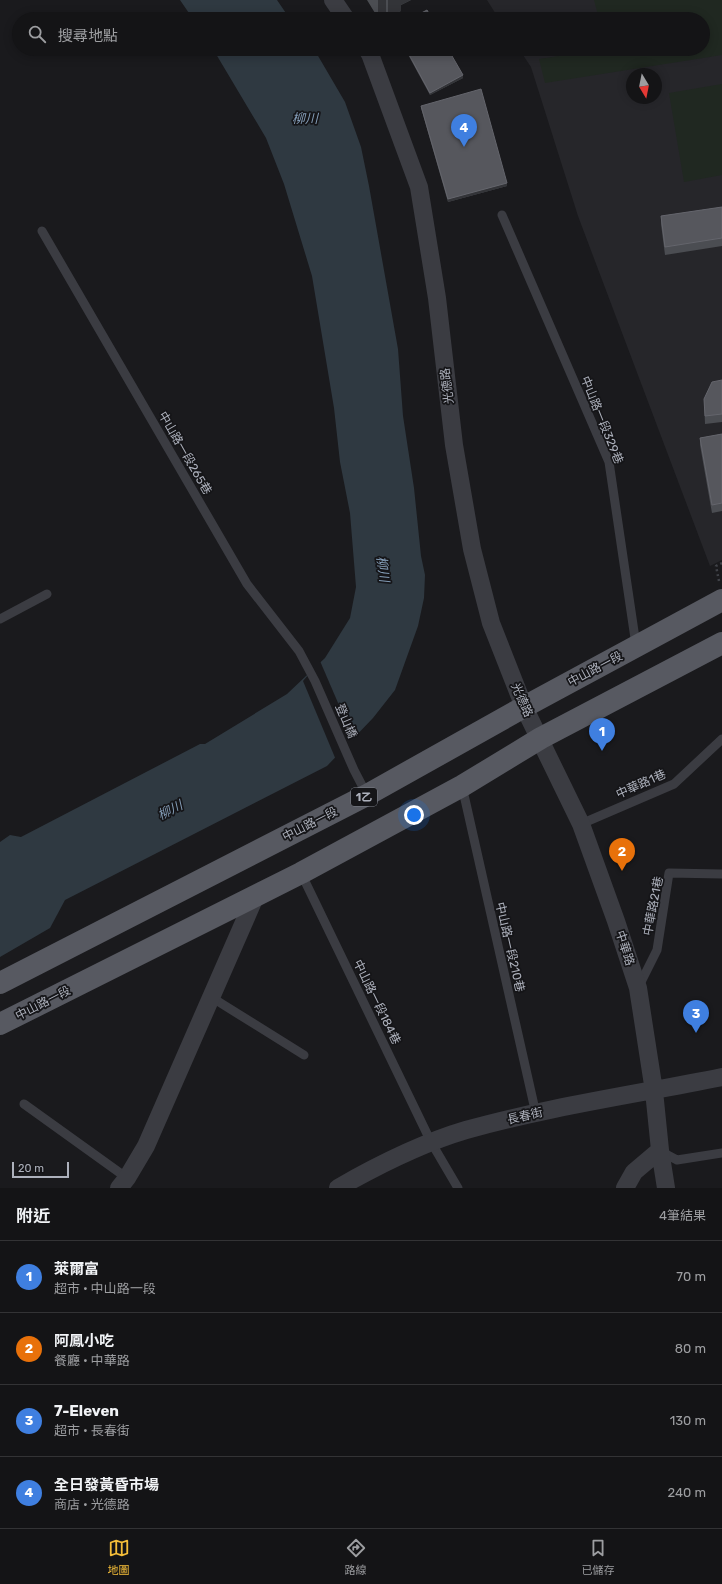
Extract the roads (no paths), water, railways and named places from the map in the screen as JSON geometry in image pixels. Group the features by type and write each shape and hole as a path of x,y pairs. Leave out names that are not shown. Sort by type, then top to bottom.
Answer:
{"main road":[{"name":"中山路一段","path":"0,1024 255,897 462,786 532,722 636,647 722,600"},
{"name":"中山路一段","path":"0,983 367,795 532,722 721,645"}],"street":[{"path":"333,0 341,12"},
{"name":"光德路","path":"371,56 419,188 437,298 454,445 472,549 491,623 532,722"},
{"name":"中華路","path":"532,722 581,824 616,921 638,988 654,1090 660,1150 666,1188"},
{"path":"123,1183 146,1146 255,897"},
{"name":"長春街","path":"338,1188 431,1142 466,1130 536,1114 722,1077"},
{"path":"625,1188 634,1172 660,1150"}],"lane":[{"name":"中山路一段329巷","path":"502,215 609,462 636,647"},
{"name":"中山路一段265巷","path":"42,231 247,584 299,651 315,680"},
{"path":"0,619 48,594"},
{"name":"登山橋","path":"315,680 354,770 367,795"},
{"name":"中華路1巷","path":"581,824 674,784 722,739"},
{"name":"中山路一段210巷","path":"462,786 536,1114"},
{"name":"中山路一段184巷","path":"301,873 431,1142 458,1188"},
{"name":"中華路21巷","path":"638,988 658,950 669,873 722,874"},
{"path":"211,997 304,1054"},
{"path":"24,1104 123,1183"},
{"path":"660,1150 677,1160 722,1153"}],"water":[{"path":"180,0 277,0 285,12 188,12"},
{"name":"柳川","path":"217,56 318,56 345,102 361,147 398,349 403,416 414,488 421,556 425,575 424,598 418,626 395,690 373,718 327,766 65,900 50,928 0,957 0,842 10,835 21,837 200,744 205,744 287,694 325,658 350,618 356,587 350,513 340,462 334,408 312,276 284,184 266,138"}],"place":[{"name":"全日發黃昏市場","path":"464,147"},
{"name":"萊爾富","path":"602,751"},
{"name":"阿鳳小吃","path":"622,871"},
{"name":"7-Eleven","path":"696,1033"}]}
